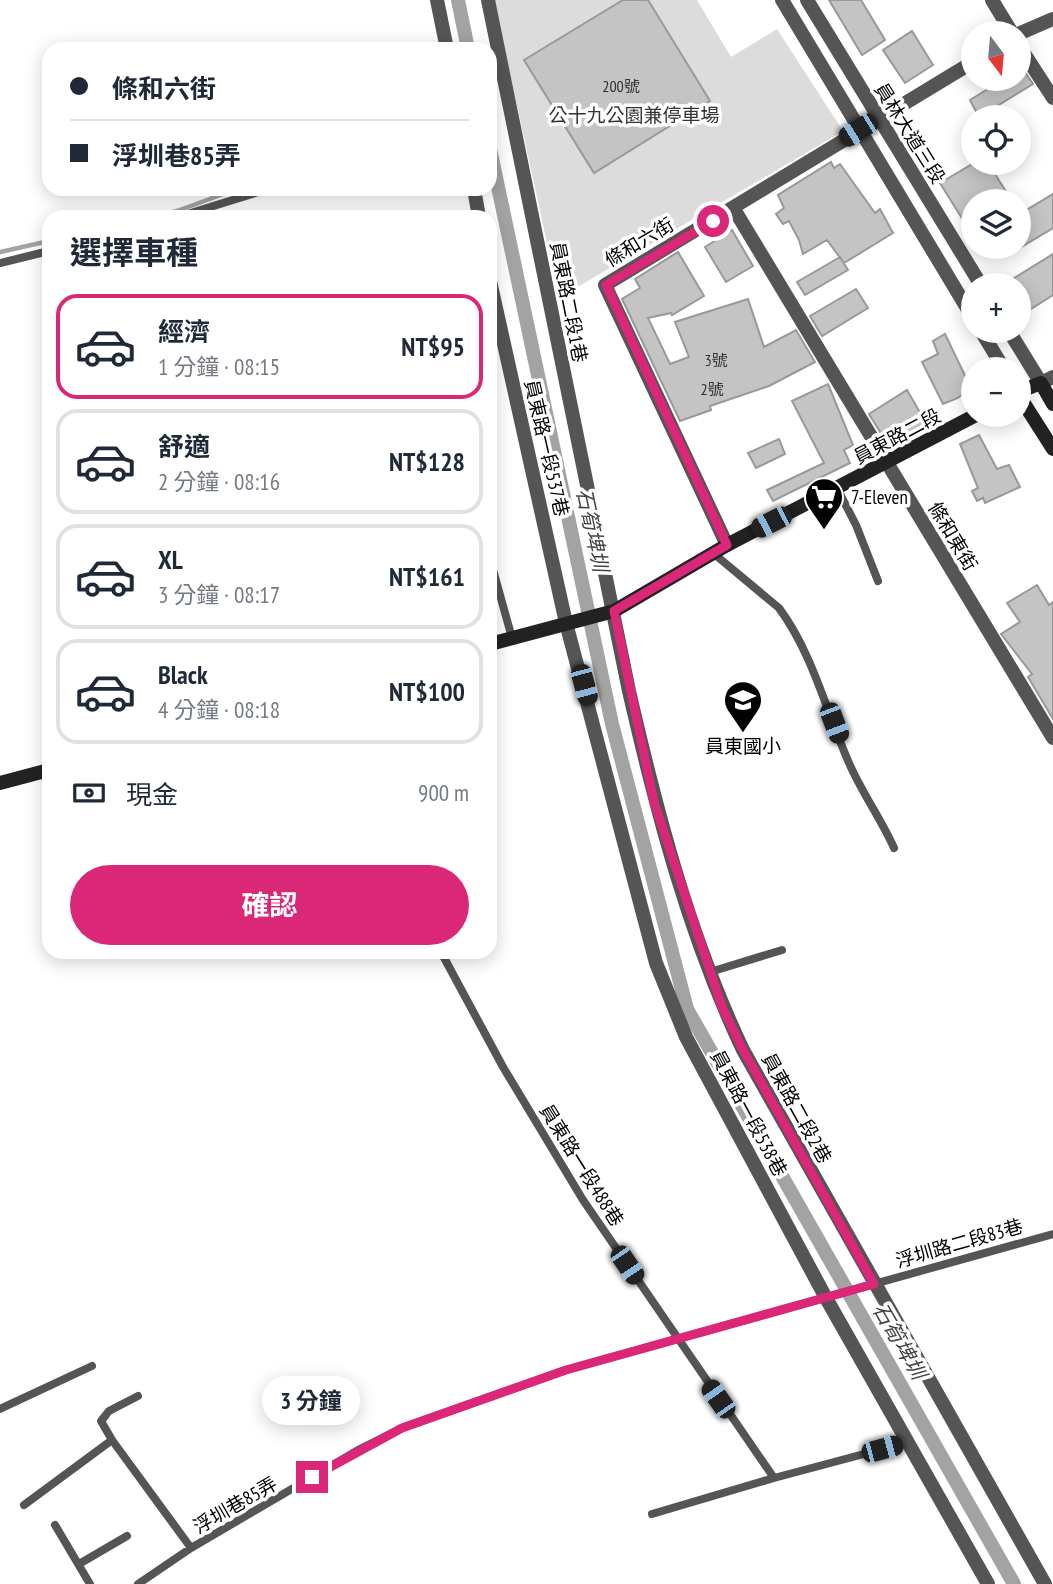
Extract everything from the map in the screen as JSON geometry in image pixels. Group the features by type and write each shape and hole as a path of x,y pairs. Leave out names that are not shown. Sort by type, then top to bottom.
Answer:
{"main road":[{"path":"1031,387 1047,380 1053,404"},
{"path":"1031,414 1053,449"},
{"name":"員東路二段","path":"497,642 614,611 727,545 961,423"},
{"path":"0,783 42,772"}],"street":[{"path":"437,0 446,42"},
{"name":"員東路二段1巷","path":"488,0 497,42"},
{"path":"782,0 961,298"},
{"name":"員林大道三段","path":"807,0 974,273"},
{"path":"992,0 1005,21"},
{"path":"1031,26 1053,19"},
{"name":"員東路二段1巷","path":"497,44 614,611"},
{"path":"1031,64 1053,98"},
{"name":"條和六街","path":"727,545 606,285 961,69"},
{"name":"條和東街","path":"734,209 1053,738"},
{"name":"員東路一段537巷","path":"497,312 566,623"},
{"path":"1018,343 1047,380"},
{"name":"員東路二段2巷","path":"614,611 654,802 710,972 743,1050 1045,1584"},
{"name":"員東路一段538巷","path":"566,623 656,963 687,1038 826,1298 988,1584"}],"lane":[{"path":"200,210 246,196"},
{"path":"0,263 42,253"},
{"path":"837,488 878,581"},
{"path":"713,553 779,608 785,617 809,660 850,765 894,848"},
{"path":"497,584 512,638"},
{"path":"710,972 782,950"},
{"name":"員東路一段488巷","path":"445,959 503,1067 583,1200 774,1478"},
{"name":"浮圳路二段83巷","path":"826,1298 1053,1234"},
{"name":"浮圳巷85弄","path":"138,1584 191,1548 360,1449 402,1428 566,1370 826,1298"},
{"path":"0,1409 92,1366"},
{"path":"138,1396 109,1411 101,1421 191,1548"},
{"path":"24,1504 112,1440"},
{"path":"652,1514 909,1442"},
{"path":"55,1525 90,1584"},
{"path":"79,1564 127,1536"}],"green space":[{"name":"公十九公園兼停車場","path":"494,0 697,0 731,57 777,29 843,131 559,298"}],"building":[{"path":"623,0 648,0 710,101 594,173 524,60"},
{"path":"829,0 861,0 885,40 862,55"},
{"path":"912,31 933,65 905,83 883,50"},
{"path":"985,91 1022,91 999,105 973,105 970,100"},
{"path":"831,162 834,168 840,164 875,213 880,209 893,233 844,263 827,240 803,254 789,221 783,224 776,214 784,208 778,195"},
{"path":"961,171 961,175 996,175 1004,189 961,189 961,217 940,183"},
{"path":"1053,194 1053,228 1031,241 1031,207"},
{"path":"732,230 753,266 726,282 705,247"},
{"path":"678,252 704,296 672,315 671,313 648,318 670,364 689,357 675,322 748,299 764,347 796,330 815,362 769,386 710,406 711,410 680,421 622,299 640,288 635,279"},
{"path":"1053,254 1053,295 1031,309 1031,273 1022,273"},
{"path":"840,257 848,270 805,295 797,282"},
{"path":"856,289 868,308 822,336 810,316"},
{"path":"945,334 961,367 961,396 943,404 922,362 938,354 933,341"},
{"path":"828,384 853,445 844,450 850,463 773,501 767,490 824,463 792,401"},
{"path":"907,390 926,423 903,436 895,427 882,435 869,414"},
{"path":"979,435 997,469 1009,465 1020,487 985,503 983,498 977,501 972,491 978,488 960,444"},
{"path":"779,439 785,454 756,468 748,453"},
{"path":"1037,585 1049,605 1053,602 1053,719 1028,677 1032,674 1001,634 1020,622 1007,603"}],"waterway":[{"name":"石筍埤圳","path":"458,0 467,42"},
{"name":"石筍埤圳","path":"497,182 612,724 687,1009 1014,1584"},
{"path":"180,210 218,196"},
{"path":"0,252 42,243"}],"place":[{"name":"7-Eleven","path":"824,531"},
{"name":"員東國小","path":"743,734"}],"route":[{"path":"312,1477 402,1428 566,1370 874,1284 743,1050 722,1007 654,802 614,611 727,545 606,285 713,221"}]}
